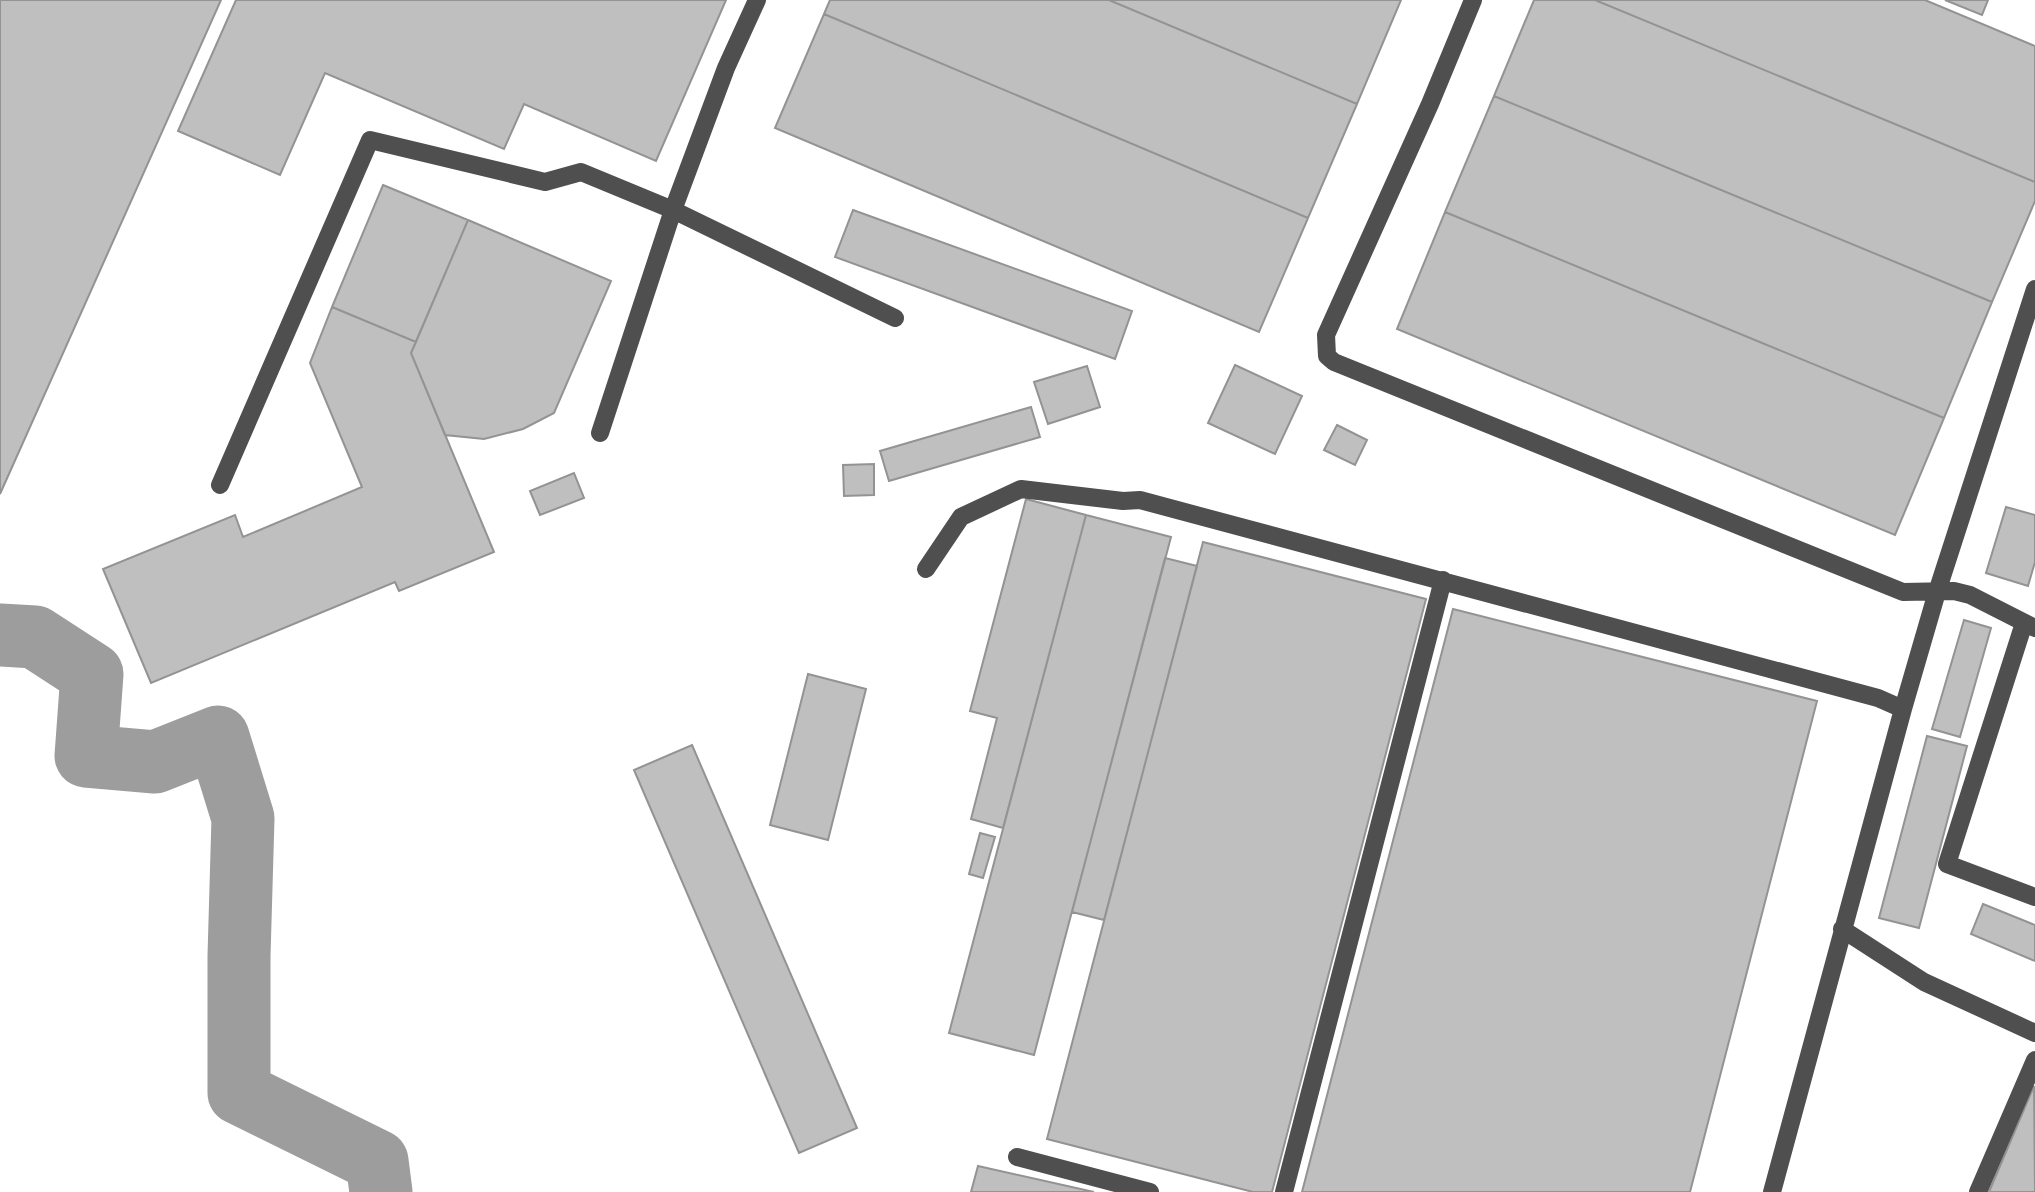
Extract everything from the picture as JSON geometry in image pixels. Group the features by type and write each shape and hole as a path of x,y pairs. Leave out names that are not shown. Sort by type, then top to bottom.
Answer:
{"street":[{"path":"600,433 673,210 726,68 757,0"},
{"path":"1473,0 1430,104 1326,334 1327,356 1334,362 1903,592 1954,591 1970,595 2029,625 1947,864 2035,897"},
{"path":"220,485 370,139 545,182 581,172 673,210 895,317"},
{"path":"1772,1192 1842,929 1937,592 2035,289"},
{"path":"926,569 961,517 1021,489 1123,501 1140,500 1878,698 1903,709"},
{"path":"1284,1192 1443,580"},
{"path":"1842,929 1924,982 2035,1033"},
{"path":"1978,1192 2035,1060"},
{"path":"1017,1157 1150,1192"}],"building":[{"path":"0,0 221,0 0,494"},
{"path":"236,0 726,0 656,161 524,104 504,149 325,73 280,175 178,131"},
{"path":"830,0 1109,0 1357,104 1308,218 824,14"},
{"path":"1109,0 1401,0 1357,104"},
{"path":"1534,0 1595,0 2035,182 2035,201 1992,302 1494,96"},
{"path":"1595,0 1925,0 2035,46 2035,182"},
{"path":"1945,0 1988,0 1982,15"},
{"path":"824,14 1308,218 1259,332 775,128"},
{"path":"1494,96 1992,302 1944,418 1445,212"},
{"path":"383,185 468,220 416,342 332,307"},
{"path":"853,210 1132,311 1115,359 835,257"},
{"path":"1445,212 1944,418 1895,535 1397,329"},
{"path":"468,220 611,281 554,413 523,429 484,439 445,435 411,353"},
{"path":"332,307 416,342 411,353 494,552 399,591 395,582 151,683 103,569 235,515 243,537 362,487 310,363"},
{"path":"1235,365 1302,396 1275,454 1208,423"},
{"path":"1087,366 1100,407 1048,424 1034,382"},
{"path":"1031,407 1040,437 889,481 880,451"},
{"path":"1337,425 1367,440 1355,465 1324,450"},
{"path":"874,464 874,495 844,496 843,465"},
{"path":"574,473 584,498 540,515 530,491"},
{"path":"1026,499 1086,515 1003,828 971,819 997,718 970,711"},
{"path":"2006,507 2035,515 2035,562 2028,586 1986,573"},
{"path":"1086,515 1171,537 1034,1055 949,1033"},
{"path":"1203,542 1426,599 1272,1192 1253,1192 1047,1139"},
{"path":"1165,558 1197,566 1104,920 1072,912"},
{"path":"1453,609 1817,701 1690,1192 1302,1192"},
{"path":"1964,620 1991,628 1960,737 1932,729"},
{"path":"808,674 866,689 828,840 770,825"},
{"path":"1927,736 1967,746 1919,928 1879,918"},
{"path":"692,745 857,1128 799,1153 634,770"},
{"path":"980,833 995,837 983,878 969,874"},
{"path":"1983,904 2035,925 2035,961 1971,934"},
{"path":"2034,1086 2035,1192 1989,1192"},
{"path":"978,1166 1094,1192 971,1192"}],"waterway":[{"path":"0,635 35,637 92,674 86,756 155,762 218,737 243,818 239,1093 377,1161 381,1192"}]}
